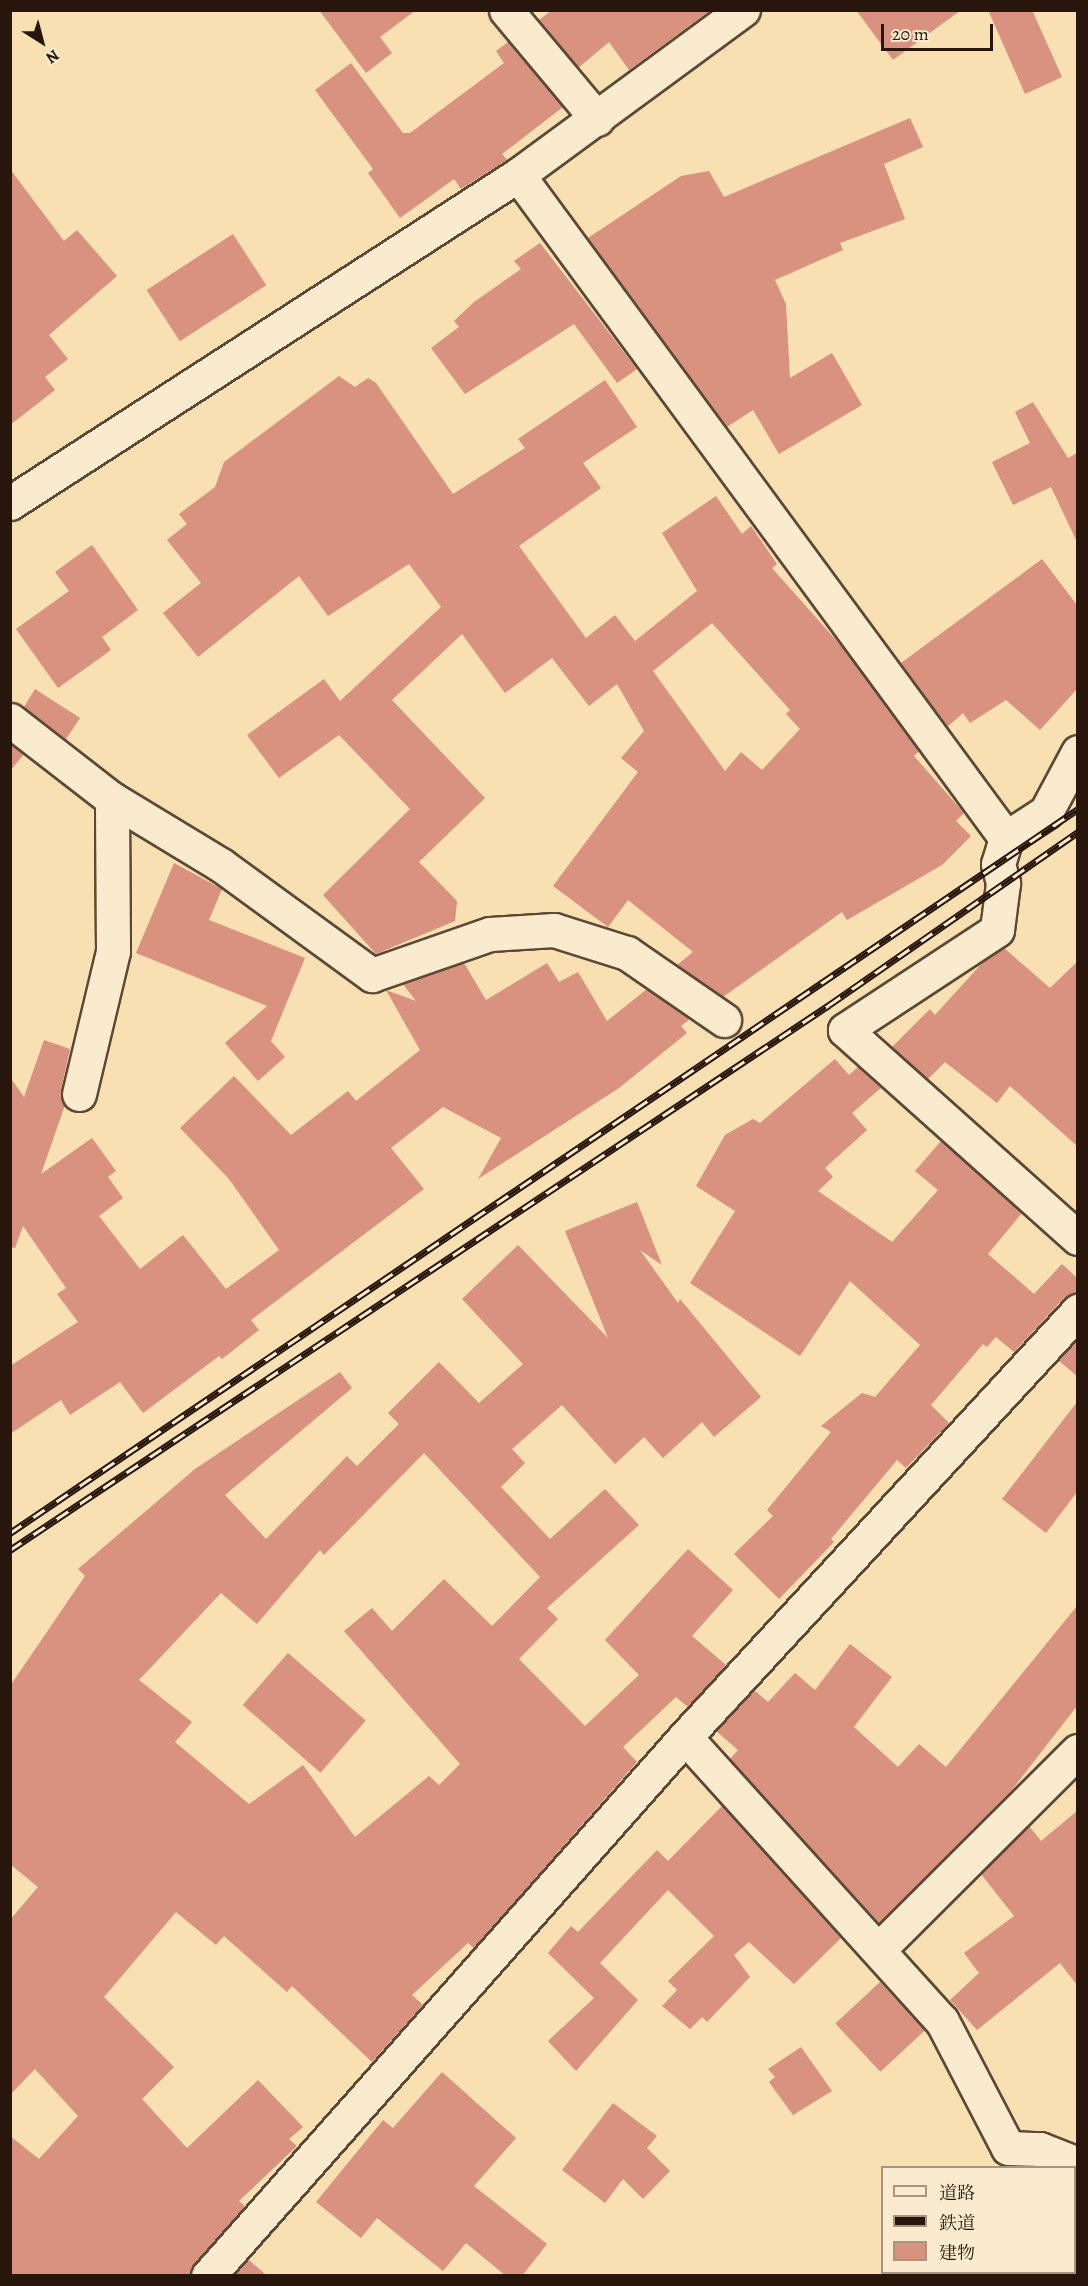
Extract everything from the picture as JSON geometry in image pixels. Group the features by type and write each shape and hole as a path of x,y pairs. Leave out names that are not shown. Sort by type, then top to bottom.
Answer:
{"street":[{"path":"506,10 597,119"},
{"path":"10,503 518,175 743,10"},
{"path":"518,175 1006,838"},
{"path":"10,720 112,799 231,871 372,975 489,934 554,930 627,953 724,1020"},
{"path":"1077,752 1046,812 1006,838 998,864 1004,883 997,930 845,1030 1077,1238"},
{"path":"79,1094 114,951 112,799"},
{"path":"208,2276 685,1737 1077,1311"},
{"path":"685,1737 880,1948 942,2021 1008,2148 1040,2149 1077,2164"},
{"path":"880,1948 1077,1751"}],"building":[{"path":"319,10 416,10 380,37 392,53 366,73"},
{"path":"552,10 711,10 629,70 609,42 578,68 539,20"},
{"path":"856,10 961,10 893,60"},
{"path":"988,10 1032,10 1062,77 1025,94"},
{"path":"508,42 563,107 502,154 507,160 461,189 454,179 400,218 368,173 373,169 315,90 351,63 403,133 410,133 504,63 496,51"},
{"path":"910,118 923,147 884,164 905,219 840,243 843,250 775,280 786,304 790,378 832,353 862,405 779,454 753,410 727,427 588,238 681,176 709,171 724,197"},
{"path":"10,169 64,241 77,230 117,276 49,335 68,359 45,377 55,390 10,425"},
{"path":"233,234 266,285 180,341 147,290"},
{"path":"540,243 637,369 617,383 574,324 465,394 431,348 459,327 454,321 474,302 521,269 514,261"},
{"path":"339,376 355,387 368,378 376,383 453,494 525,448 518,439 605,380 637,427 583,463 601,488 519,546 586,638 615,615 635,641 697,591 662,533 716,496 742,534 751,526 777,564 772,568 844,649 919,751 914,756 964,813 956,821 971,836 942,865 847,920 842,912 723,997 677,965 693,952 628,900 608,927 553,886 638,772 621,758 644,731 617,684 589,706 552,658 505,693 462,634 392,700 485,798 419,862 457,901 455,921 376,954 323,895 410,809 339,735 279,778 247,735 324,679 340,701 441,607 409,564 328,616 299,576 198,657 163,613 201,583 167,540 187,524 179,514 215,487 224,462","holes":["712,623 790,710 786,714 800,729 762,770 741,752 725,771 653,671"]},
{"path":"1033,402 1068,458 1077,453 1077,542 1051,487 1013,505 992,462 1030,443 1015,412"},
{"path":"92,545 138,610 102,637 111,650 58,688 16,629 69,591 55,572"},
{"path":"1042,559 1077,605 1077,689 1040,730 1006,700 970,723 963,713 947,727 901,663"},
{"path":"35,689 80,718 66,739 24,707"},
{"path":"10,744 24,754 10,771"},
{"path":"174,863 222,889 209,920 305,958 271,1041 285,1057 258,1081 225,1043 267,1006 136,953"},
{"path":"1004,948 1050,988 1077,962 1077,1146 1010,1086 997,1103 945,1062 928,1079 892,1047 930,1009 935,1015 983,962"},
{"path":"464,963 486,1000 547,963 559,982 578,972 607,1021 647,989 690,1019 681,1026 687,1033 619,1088 478,1179 501,1138 443,1107 391,1148 424,1189 251,1320 259,1330 222,1359 219,1356 143,1413 120,1382 70,1415 61,1400 10,1434 10,1366 78,1322 57,1294 66,1288 23,1226 15,1248 10,1247 10,1077 24,1097 44,1040 70,1049 61,1090 65,1105 41,1174 92,1138 116,1171 108,1177 123,1198 99,1216 140,1269 183,1235 226,1289 279,1250 229,1179 180,1128 234,1076 291,1135 348,1091 356,1101 420,1050 386,990 416,1001 403,984"},
{"path":"835,1059 849,1075 858,1067 881,1088 852,1113 867,1130 825,1168 833,1177 818,1191 892,1242 938,1190 915,1171 941,1141 1022,1213 988,1254 1034,1294 1062,1264 1077,1278 1077,1293 1064,1298 1014,1352 996,1337 987,1347 983,1344 931,1405 949,1423 906,1468 897,1460 831,1539 834,1542 779,1599 734,1554 773,1516 767,1510 831,1432 821,1426 862,1393 875,1397 920,1345 850,1281 800,1356 690,1283 735,1211 696,1186 725,1135 753,1119 760,1123"},
{"path":"637,1202 662,1265 640,1250 678,1303 680,1299 761,1397 714,1437 702,1422 663,1458 644,1437 615,1464 562,1405 512,1449 525,1463 501,1487 550,1539 605,1489 639,1525 547,1608 558,1619 519,1659 585,1726 639,1675 605,1640 688,1549 733,1590 692,1636 726,1665 688,1707 676,1697 623,1747 637,1762 474,1948 468,1943 412,1995 423,2005 372,2062 292,1986 287,1992 224,1936 216,1945 176,1912 104,1997 174,2067 142,2099 187,2148 258,2080 303,2127 289,2139 297,2146 239,2201 245,2206 190,2276 10,2276 10,2136 39,2159 78,2116 35,2069 10,2095 10,1920 38,1887 10,1864 10,1686 85,1576 78,1569 195,1469 340,1372 352,1388 225,1495 266,1539 347,1456 357,1466 399,1424 388,1413 439,1362 479,1403 523,1364 462,1299 518,1245 608,1338 565,1231","holes":["424,1453 540,1577 492,1626 444,1579 392,1631 372,1608 344,1631 460,1764 439,1785 429,1776 355,1837 303,1765 249,1804 175,1742 192,1722 139,1680 221,1593 257,1624 320,1550 324,1555"]},
{"path":"1077,1339 1077,1376 1058,1360"},
{"path":"1077,1402 1077,1492 1046,1533 1002,1499"},
{"path":"1077,1606 1077,1706 1011,1791 879,1923 730,1759 738,1750 716,1731 754,1690 768,1702 795,1673 815,1690 850,1644 892,1677 854,1727 898,1767 919,1744 946,1767"},
{"path":"288,1653 366,1721 320,1773 243,1705"},
{"path":"722,1806 841,1938 794,1984 749,1942 734,1955 750,1977 707,2022 702,2017 690,2029 662,2006 677,1990 668,1981 714,1936 668,1890 600,1963 638,2000 576,2071 548,2041 594,1998 548,1953 571,1926 578,1932 657,1850 668,1861"},
{"path":"1077,1811 1077,1985 1060,1963 977,2030 950,2000 979,1973 964,1953 1014,1916 981,1874 1029,1826 1041,1841"},
{"path":"880,1982 925,2030 880,2072 835,2024"},
{"path":"801,2047 832,2091 793,2115 769,2082 775,2077 768,2069"},
{"path":"442,2072 516,2138 474,2186 547,2244 522,2276 506,2276 466,2243 443,2271 377,2218 361,2238 316,2202 383,2120 393,2128"},
{"path":"613,2103 657,2136 647,2148 670,2171 643,2199 623,2179 605,2203 562,2170"},
{"path":"248,2259 267,2276 233,2276"}],"railway":[{"path":"10,1533 1078,809"},
{"path":"10,1550 829,1005 1078,832"}]}
